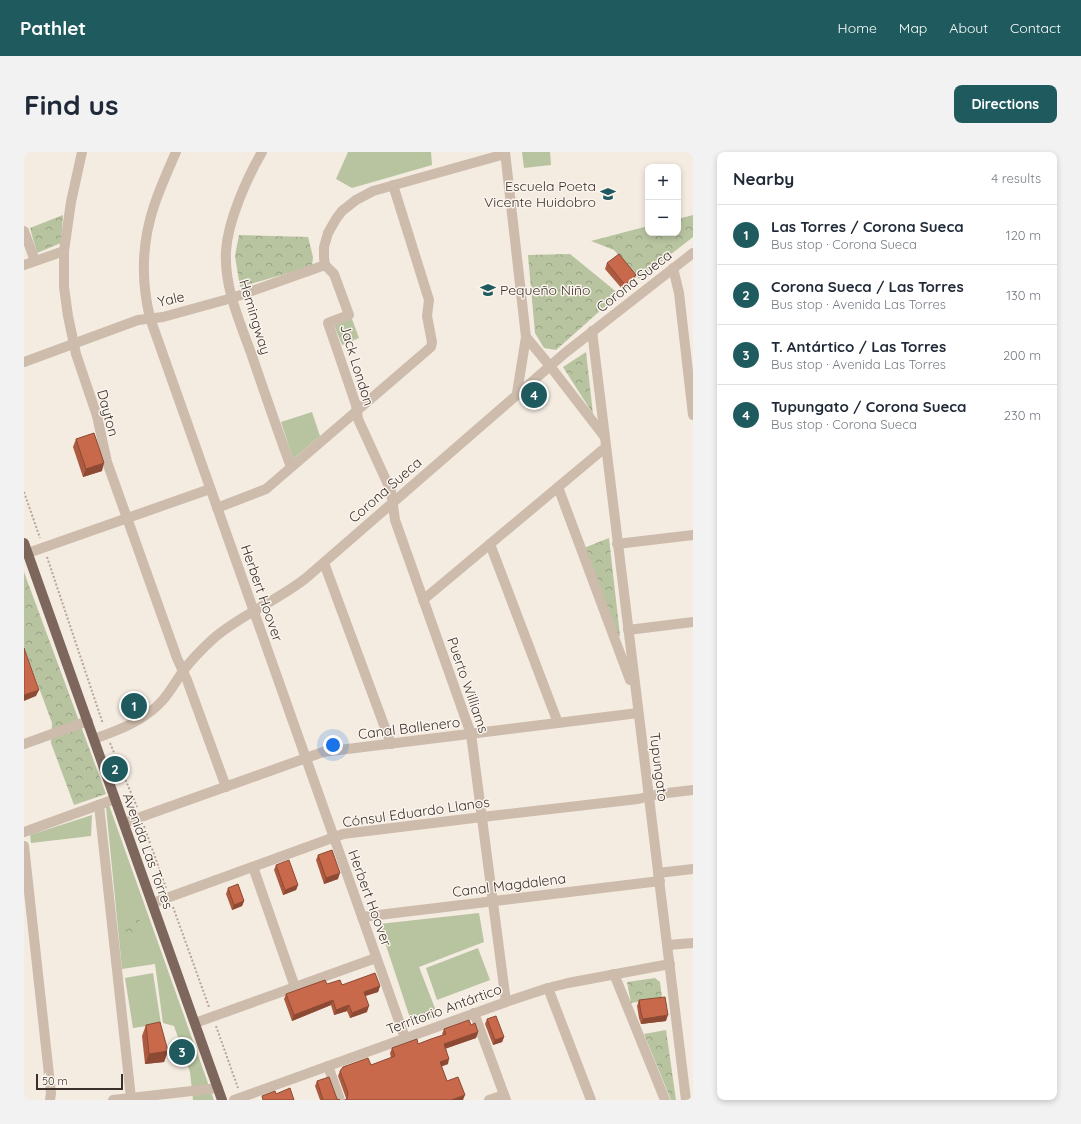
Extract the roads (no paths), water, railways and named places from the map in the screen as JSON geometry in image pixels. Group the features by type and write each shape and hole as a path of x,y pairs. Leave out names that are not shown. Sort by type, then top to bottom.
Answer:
{"main road":[{"name":"Avenida Las Torres","path":"24,543 222,1100"}],"street":[{"name":"Dayton","path":"82,152 74,189 64,251 64,287 76,354 96,416 103,449 177,658 226,787"},
{"name":"Herbert Hoover","path":"176,152 154,206 147,236 144,266 146,304 333,838 405,1038"},
{"name":"Hemingway","path":"262,152 244,188 230,230 227,240 226,267 232,298 290,467"},
{"path":"325,265 325,240 336,219 349,205 364,195 393,185 505,153 526,338 518,393"},
{"path":"217,508 266,489 430,349 432,339 427,316 429,300 393,185"},
{"path":"24,230 35,261"},
{"path":"24,265 64,251"},
{"name":"Corona Sueca","path":"94,739 130,725 148,713 162,700 193,658 214,638 253,610 297,585 550,366 693,252"},
{"name":"Yale","path":"24,362 138,320 163,317 232,298 325,265"},
{"name":"Jack London","path":"325,265 334,274 349,316 328,323 356,405 358,419 391,491 392,503"},
{"path":"673,268 679,293 693,415"},
{"name":"Tupungato","path":"592,331 686,1100"},
{"path":"423,600 558,487 605,442 550,366 526,338"},
{"path":"558,487 636,696"},
{"path":"28,553 210,488"},
{"name":"Puerto Williams","path":"392,503 395,520 471,734 506,1002"},
{"path":"617,544 693,535"},
{"path":"490,544 558,723"},
{"path":"324,563 391,744"},
{"path":"628,630 693,622"},
{"name":"Canal Ballenero","path":"124,823 306,760 323,752 638,713"},
{"path":"24,744 88,721"},
{"name":"Cónsul Eduardo Llanos","path":"153,904 349,833 638,799 659,794 693,790"},
{"path":"24,832 115,799"},
{"path":"99,805 131,1098"},
{"path":"24,846 51,1093 50,1100"},
{"path":"253,867 294,987"},
{"name":"Canal Magdalena","path":"362,917 493,901 659,877 693,869"},
{"path":"668,946 693,943"},
{"path":"195,1023 376,958"},
{"name":"Territorio Antártico","path":"237,1099 548,988 670,964"},
{"path":"614,974 665,1100"},
{"path":"548,988 591,1100"},
{"path":"474,1014 505,1097 489,1100"},
{"path":"328,1066 340,1100"},
{"path":"113,1100 218,1088"}],"place":[{"name":"Escuela Poeta Vicente Huidobro","path":"608,194"},
{"name":"Pequeño Niño","path":"488,290"},
{"name":"Tupungato / Corona Sueca","path":"534,395"},
{"name":"Las Torres / Corona Sueca","path":"134,706"},
{"name":"Corona Sueca / Las Torres","path":"115,769"},
{"name":"T. Antártico / Las Torres","path":"182,1052"}]}
